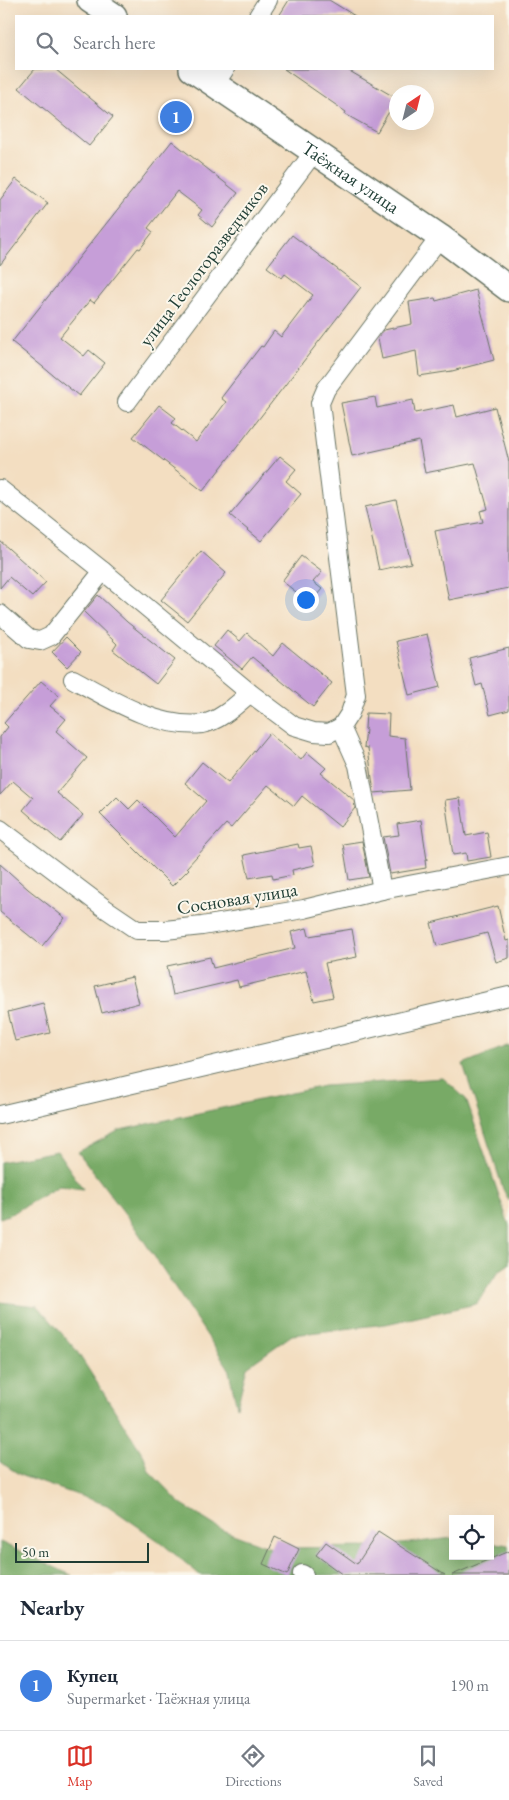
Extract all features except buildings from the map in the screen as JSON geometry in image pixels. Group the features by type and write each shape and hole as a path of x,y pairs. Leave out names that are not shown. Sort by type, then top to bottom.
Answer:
{"main road":[{"path":"90,0 112,15"},
{"name":"Таёжная улица","path":"196,70 220,77 314,152 440,237 509,289"}],"street":[{"path":"259,15 268,0"},
{"name":"улица Геологоразведчиков","path":"126,402 314,152"},
{"path":"0,489 103,571 250,693 294,726 314,732 329,733 341,727 350,713 356,695 320,403 326,389 440,237"},
{"path":"0,614 29,639 40,641 51,636 103,571"},
{"path":"73,679 125,708 168,722 203,724 224,715 250,693"},
{"path":"341,727 358,765 382,890"},
{"name":"Сосновая улица","path":"0,829 103,907 137,930 165,930 202,926 304,909 382,890 509,866"},
{"path":"0,1115 509,996"}],"green space":[{"path":"509,1045 509,1201 503,1189 463,1064"},
{"path":"443,1078 466,1099 509,1225 509,1264 499,1271 476,1304 386,1324 292,1335 247,1367 237,1407 228,1367 132,1223 78,1152 120,1130 324,1086"},
{"path":"57,1151 83,1189 59,1186 11,1214 0,1218 0,1162"},
{"path":"0,1302 38,1306 76,1350 144,1456 149,1471 182,1505 222,1530 271,1548 374,1547 449,1538 449,1560 494,1560 494,1543 508,1545 509,1575 200,1575 159,1541 107,1505 22,1476 0,1462"},
{"path":"0,1542 69,1574 72,1575 0,1575"}],"place":[{"name":"Купец","path":"176,117"}]}
